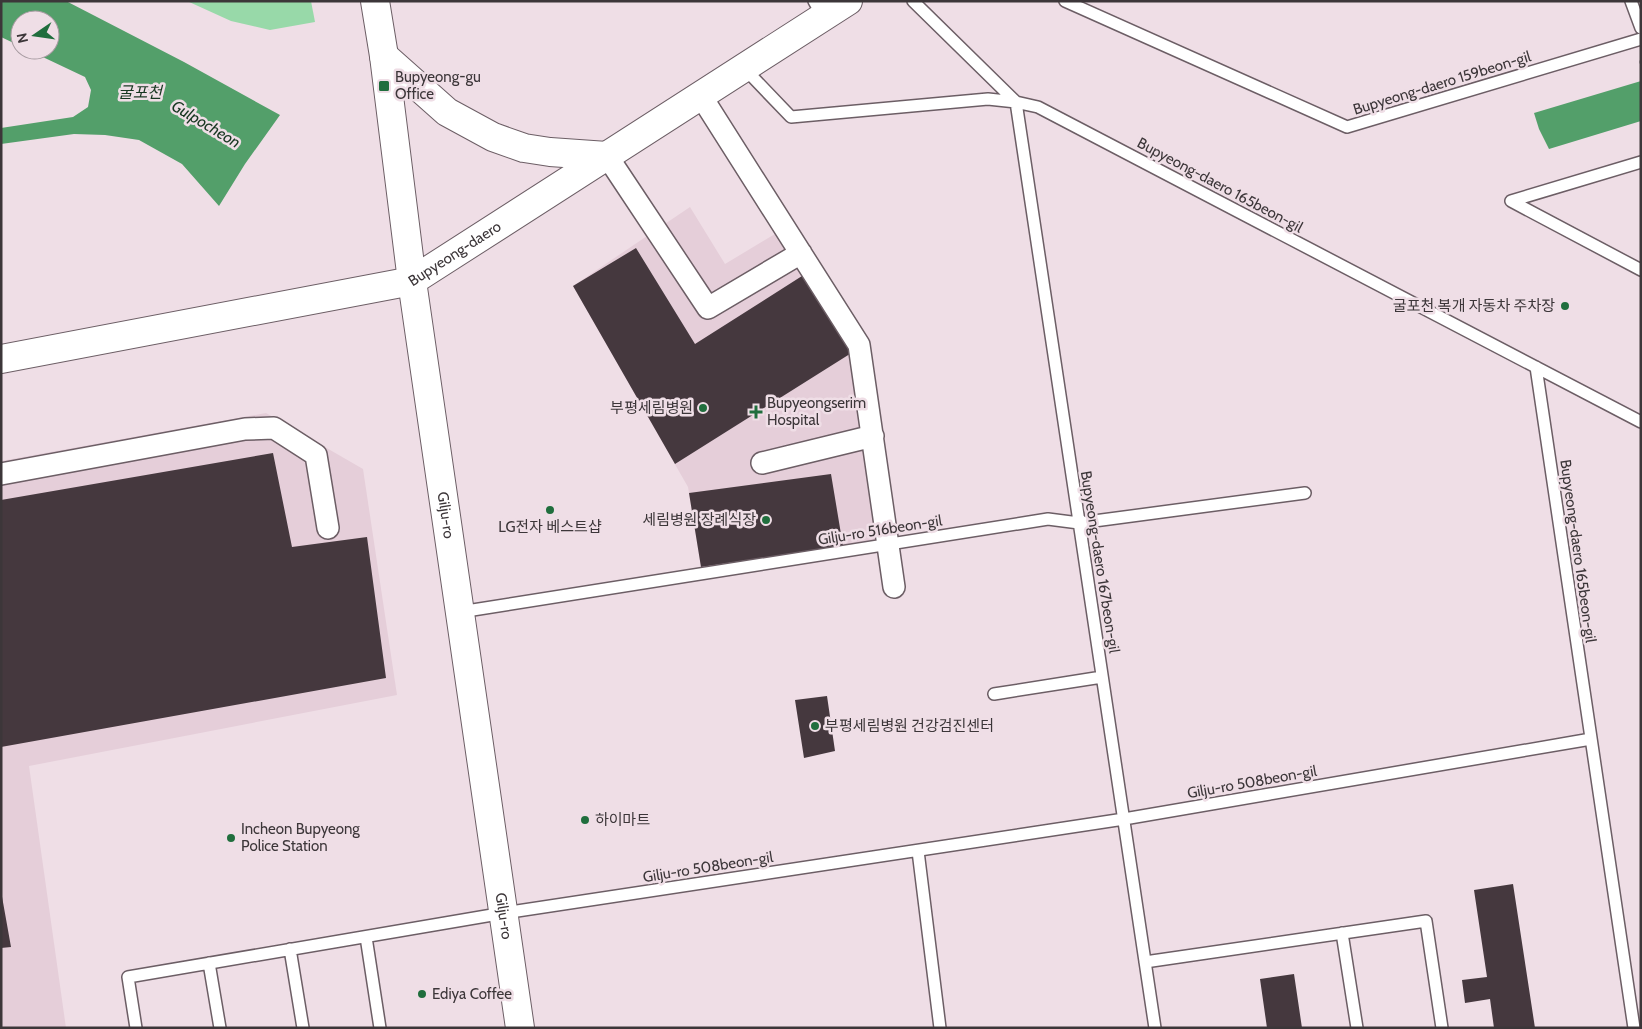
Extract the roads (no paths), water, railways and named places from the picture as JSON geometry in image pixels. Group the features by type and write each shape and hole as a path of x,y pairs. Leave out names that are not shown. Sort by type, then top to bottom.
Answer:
{"main road":[{"name":"Gilju-ro","path":"375,1 384,56 412,281 520,1028"},
{"name":"Bupyeong-daero","path":"1,359 412,281 744,68 819,9 848,1"},
{"path":"384,56 447,112 493,137 524,148 607,156"}],"street":[{"path":"701,96 859,344 894,587"},
{"path":"607,156 708,308 801,252"},
{"path":"1,474 245,430 274,428 316,455 328,528"},
{"path":"762,464 873,436"}],"lane":[{"name":"Bupyeong-daero 165beon-gil","path":"914,1 1016,102 1038,108 1641,422"},
{"name":"Bupyeong-daero 159beon-gil","path":"1065,1 1347,127 1641,39"},
{"path":"1631,1 1641,28"},
{"path":"744,68 791,117 988,99 1016,102"},
{"name":"Bupyeong-daero 167beon-gil","path":"1016,102 1155,1028"},
{"path":"1641,162 1511,201 1641,270"},
{"name":"Bupyeong-daero 165beon-gil","path":"1536,367 1634,1028"},
{"name":"Gilju-ro 516beon-gil","path":"460,612 1048,518 1079,523 1305,493"},
{"path":"994,694 1102,677"},
{"name":"Gilju-ro 508beon-gil","path":"136,1028 128,977 504,914 1124,819 1591,739"},
{"path":"918,850 940,1028"},
{"path":"1145,962 1426,921 1442,1028"},
{"path":"1342,933 1356,1028"},
{"path":"366,936 380,1028"},
{"path":"290,949 303,1028"},
{"path":"209,963 220,1028"}],"water":[{"name":"굴포천","path":"1,1 66,1 184,62 280,115 245,164 219,206 182,164 139,140 105,135 74,134 1,144 1,128 73,117 88,107 91,90 85,77 49,60 60,60 60,10 10,10 10,41 1,37"},
{"path":"1641,81 1641,121 1549,149 1539,129 1534,113"}],"place":[{"name":"Bupyeong-gu Office","path":"384,86"},
{"name":"굴포천 복개 자동차 주차장","path":"1565,306"},
{"name":"부평세림병원","path":"703,408"},
{"name":"Bupyeongserim Hospital","path":"756,412"},
{"name":"LG전자 베스트샵","path":"550,510"},
{"name":"세림병원 장례식장","path":"766,520"},
{"name":"부평세림병원 건강검진센터","path":"815,726"},
{"name":"하이마트","path":"585,820"},
{"name":"Incheon Bupyeong Police Station","path":"231,838"},
{"name":"Ediya Coffee","path":"422,994"}],"water label":[{"name":"Gulpocheon","path":"206,124"}]}
